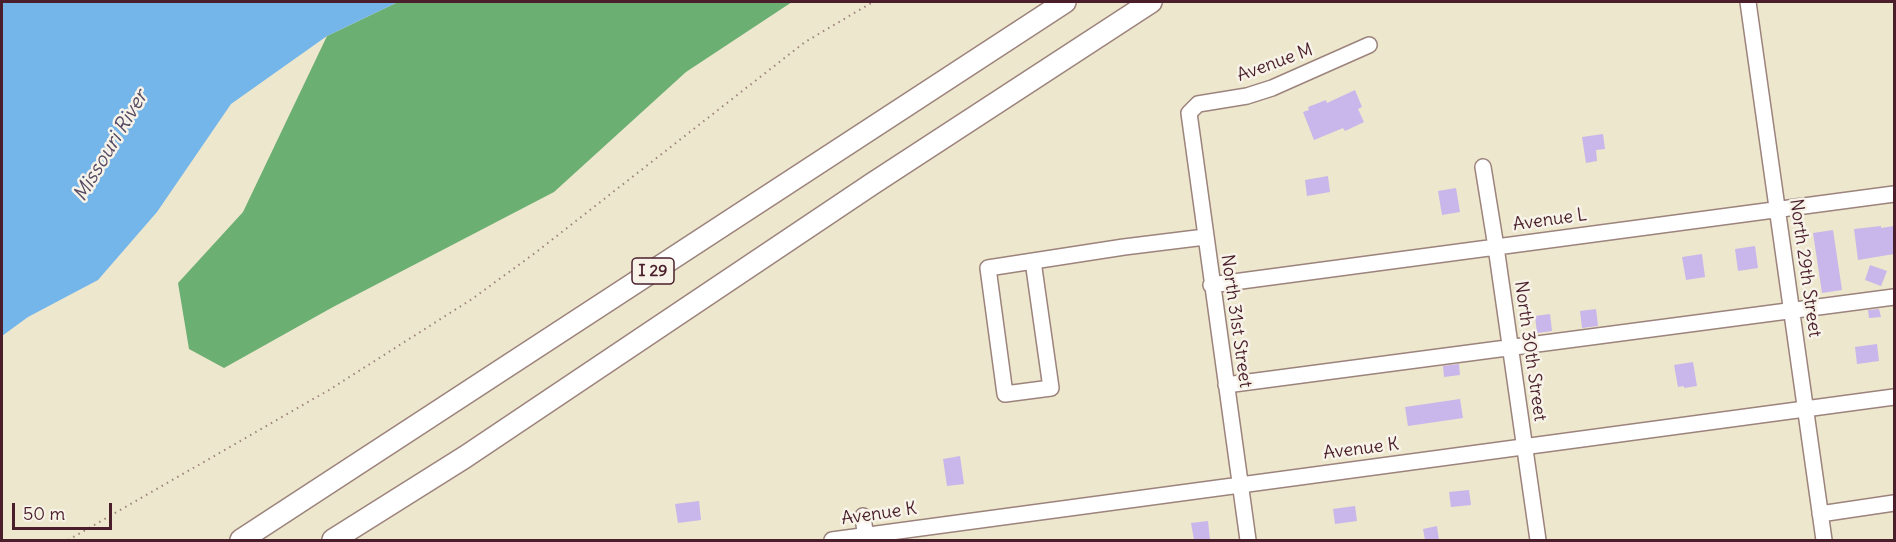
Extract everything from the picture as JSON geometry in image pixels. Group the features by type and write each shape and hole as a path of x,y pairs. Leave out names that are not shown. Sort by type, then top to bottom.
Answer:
{"highway":[{"name":"I 29","path":"241,540 1065,2"},
{"name":"I 29","path":"333,540 465,457 872,184 1151,2"}],"street":[{"name":"North 29th Street","path":"1748,2 1824,540"},
{"name":"Avenue M","path":"1192,109 1198,104 1247,96 1272,88 1370,45"},
{"name":"North 31st Street","path":"1192,109 1189,112 1189,120 1248,540"},
{"name":"North 30th Street","path":"1483,167 1538,540"},
{"name":"Avenue L","path":"1212,285 1894,194"},
{"path":"1033,261 1051,388 1005,394 988,268 1033,261 1205,237"},
{"path":"1226,385 1894,297"},
{"name":"Avenue K","path":"832,540 866,538 1240,484 1894,397"},
{"path":"1820,514 1894,503"},
{"path":"863,516 866,538"}],"path":[{"path":"68,540 329,390 472,299 535,253 805,42 873,2"}],"green space":[{"path":"398,2 792,2 686,72 554,192 333,307 224,368 189,349 178,283 243,212 327,36"}],"water":[{"name":"Missouri River","path":"2,2 398,2 327,36 231,104 157,212 98,280 28,317 2,336"}],"building":[{"path":"1355,90 1362,107 1358,109 1364,122 1345,131 1343,128 1314,140 1303,112 1309,110 1308,107 1326,100 1327,103"},
{"path":"1603,134 1605,149 1596,150 1597,161 1586,163 1582,137"},
{"path":"1328,176 1330,192 1307,196 1305,180"},
{"path":"1456,188 1460,212 1442,215 1438,191"},
{"path":"1881,226 1881,228 1894,226 1894,254 1858,260 1854,229"},
{"path":"1833,230 1842,290 1822,293 1813,233"},
{"path":"1755,246 1758,268 1738,271 1735,249"},
{"path":"1702,254 1705,277 1686,280 1682,257"},
{"path":"1870,265 1887,271 1881,286 1865,280"},
{"path":"1596,309 1598,326 1582,328 1580,311"},
{"path":"1879,309 1881,317 1869,318 1868,310"},
{"path":"1550,314 1552,331 1537,333 1535,316"},
{"path":"1877,344 1879,361 1857,364 1855,347"},
{"path":"1693,362 1697,386 1678,387 1674,365"},
{"path":"1459,364 1460,375 1444,377 1443,366"},
{"path":"1460,399 1463,418 1408,426 1405,407"},
{"path":"960,456 964,484 947,486 943,459"},
{"path":"1469,490 1471,505 1451,507 1449,492"},
{"path":"699,501 701,520 678,523 675,504"},
{"path":"1355,506 1357,521 1335,524 1333,509"},
{"path":"1208,521 1210,540 1194,540 1191,523"},
{"path":"1437,526 1439,540 1425,540 1423,529"}]}
